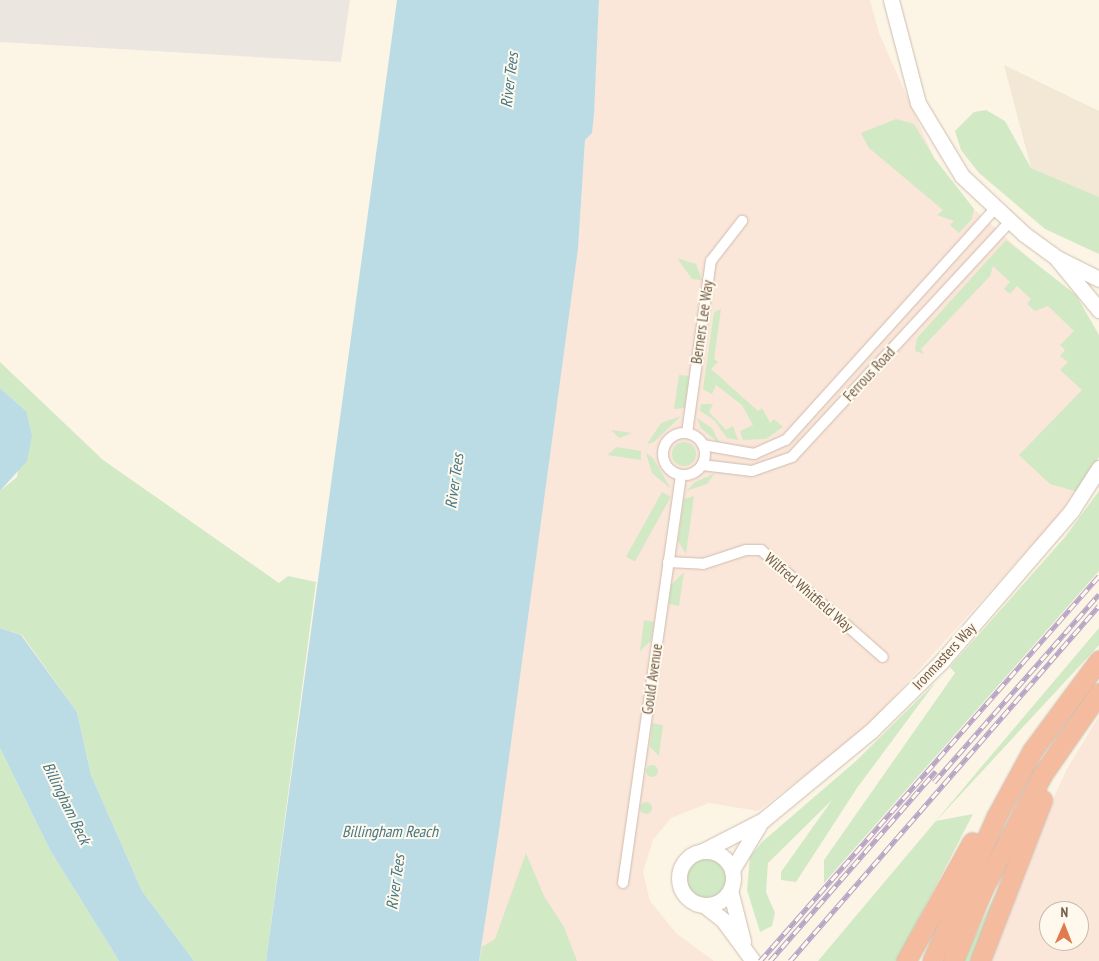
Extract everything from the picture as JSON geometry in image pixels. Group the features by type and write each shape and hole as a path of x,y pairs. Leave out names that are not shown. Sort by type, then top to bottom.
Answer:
{"highway":[{"path":"906,961 1006,779 1032,751 1099,660"},
{"path":"953,961 983,889 1038,784 1099,694"},
{"path":"980,961 1029,828 1099,694"},
{"path":"932,961 996,817 1032,751"}],"street":[{"path":"891,0 910,80 930,128 962,176 994,210 1009,222 1057,258 1099,279"},
{"name":"Ferrous Road","path":"703,445 754,454 786,440 994,210"},
{"name":"Berners Lee Way","path":"687,433 712,261 742,221"},
{"name":"Ferrous Road","path":"702,465 752,471 792,457 1009,222"},
{"path":"1057,258 1099,310"},
{"path":"687,433 703,445 702,465 681,475 666,466 663,449 672,436 687,433"},
{"name":"Ironmasters Way","path":"752,961 743,945 704,905 688,897 679,880 686,861 763,820 872,730 941,662 1072,510 1099,468"},
{"name":"Gould Avenue","path":"623,883 681,475"},
{"name":"Wilfred Whitfield Way","path":"668,562 704,564 746,550 761,550 883,657"},
{"name":"Ironmasters Way","path":"743,945 730,890 732,870 763,820"},
{"path":"703,851 722,856 732,870"},
{"path":"704,905 720,901 730,890"}],"shaded area":[{"path":"0,0 350,0 341,62 0,42"},
{"path":"599,0 870,0 879,33 935,160 974,209 1067,292 1090,327 1075,492 1054,521 865,729 758,811 709,803 671,818 653,840 643,872 650,901 676,933 714,961 479,961 578,249 585,140 592,133"},
{"path":"1004,65 1099,111 1099,197 1031,168"},
{"path":"1099,716 1099,961 989,961 1021,869 1067,769"}],"green space":[{"path":"986,110 1005,121 1031,168 1099,197 1099,254 1045,229 979,173 961,150 955,131 974,112"},
{"path":"896,119 914,124 935,159 974,209 972,219 959,233 950,225 954,221 937,215 943,210 869,148 861,133"},
{"path":"1006,240 1076,295 1099,335 1099,457 1078,492 1050,484 1019,455 1082,390 1060,370 1068,362 1060,356 1065,350 1060,345 1074,331 1048,306 1035,311 1027,304 1031,299 1017,286 1010,294 1004,289 1010,282 993,266 990,276 921,349 924,354 915,351 917,338"},
{"path":"677,258 696,264 702,280 692,279"},
{"path":"721,309 714,359 718,362 711,369 758,411 762,408 770,423 774,419 783,427 766,439 743,440 740,431 753,425 742,405 716,385 712,394 703,389 714,312"},
{"path":"0,362 103,460 279,583 288,576 316,582 266,961 194,961 142,891 91,775 77,712 22,635 0,628 0,491 17,477 26,411 0,388"},
{"path":"679,375 689,376 685,408 674,409"},
{"path":"701,404 713,404 709,412 726,430 733,426 738,440 727,438 714,420 700,411"},
{"path":"681,416 654,442 647,444 661,423"},
{"path":"697,418 712,428 720,444 701,428"},
{"path":"611,430 632,433 619,438"},
{"path":"684,442 693,445 696,454 693,463 684,466 675,463 672,454 675,445"},
{"path":"617,447 641,451 641,460 607,455"},
{"path":"646,453 653,458 671,489 652,473"},
{"path":"715,473 707,484 686,491 694,483"},
{"path":"1099,491 1099,571 824,883 824,860 955,673 950,667 1065,537"},
{"path":"662,492 671,497 635,562 626,557"},
{"path":"694,496 686,554 678,541 684,499"},
{"path":"684,572 679,606 669,604 671,585"},
{"path":"644,620 654,622 651,641 640,651"},
{"path":"1099,628 1099,645 936,821 973,814 897,961 818,961 972,778"},
{"path":"935,683 857,788 796,882 781,880 781,872 832,800 768,863 766,892 775,913 772,926 760,932 747,890 750,857 762,842 856,761"},
{"path":"652,723 663,725 659,756 650,747"},
{"path":"0,748 50,850 119,961 0,961"},
{"path":"650,765 654,765 658,771 654,777 650,777 646,773 646,769"},
{"path":"644,802 648,802 652,808 648,814 644,814 640,810 640,806"},
{"path":"526,853 544,896 564,927 577,961 479,961 482,947 495,939"},
{"path":"702,858 710,858 717,861 723,867 726,878 723,889 717,895 710,898 702,898 695,895 689,889 686,882 686,874 689,867 695,861"},
{"path":"996,892 974,961 964,961 969,949"}],"water":[{"name":"Billingham Reach","path":"397,0 599,0 592,133 585,140 578,249 499,831 479,961 266,961"},
{"path":"0,388 26,411 32,436 27,461 0,491"},
{"name":"Billingham Beck","path":"0,628 21,635 77,712 91,775 142,891 194,961 119,961 50,850 0,748"}],"railway":[{"path":"760,961 1099,576"},
{"path":"934,782 1099,594"},
{"path":"790,961 1099,606"},
{"path":"770,961 936,771"}],"water label":[{"name":"River Tees","path":"509,80"},
{"name":"River Tees","path":"454,481"},
{"name":"River Tees","path":"395,882"}]}
